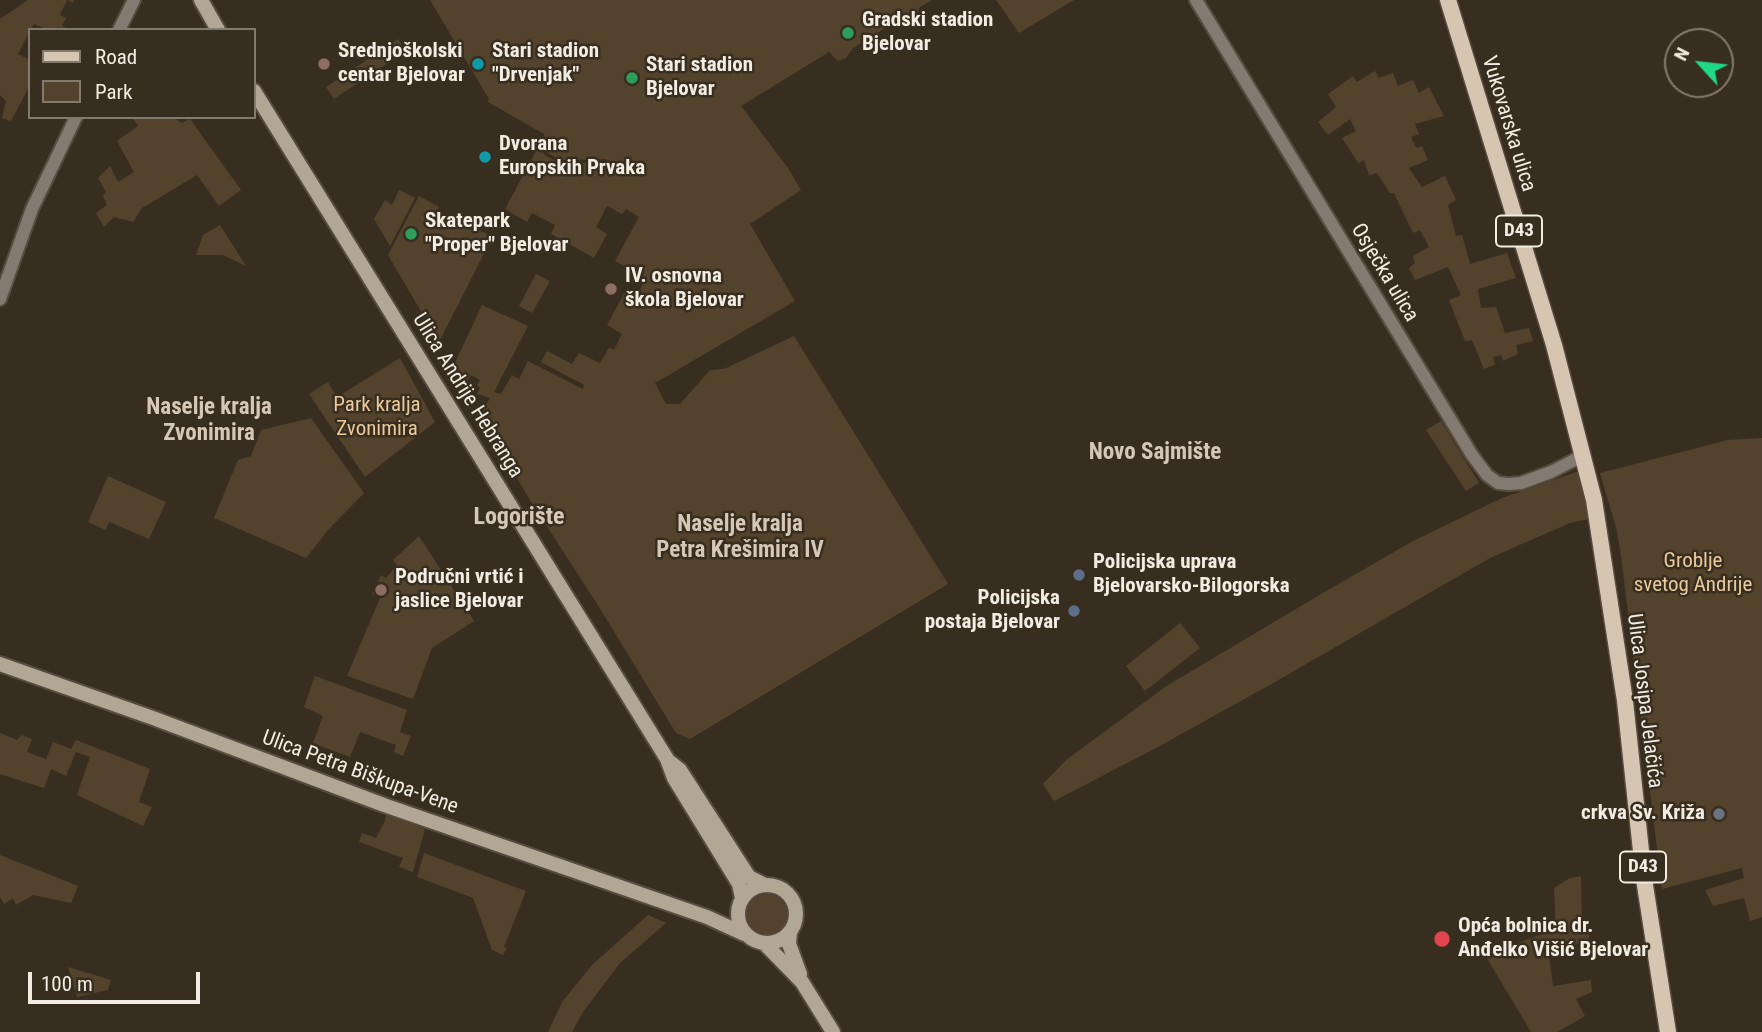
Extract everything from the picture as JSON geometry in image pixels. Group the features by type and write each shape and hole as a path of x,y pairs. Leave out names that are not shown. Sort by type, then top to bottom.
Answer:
{"main road":[{"path":"201,0 217,28"},
{"name":"Vukovarska ulica","path":"1448,0 1555,345 1585,459"},
{"name":"Ulica Andrije Hebranga","path":"256,93 667,759 674,778 739,884 740,901"},
{"name":"Ulica Josipa Jelačića","path":"1585,459 1594,500 1625,701 1644,879 1668,1032"},
{"name":"Ulica Petra Biškupa-Vene","path":"0,664 384,805 707,917 744,933"},
{"name":"Ulica Andrije Hebranga","path":"667,759 680,770 749,877 763,884"},
{"path":"707,917 724,914 748,891 763,884 782,888 790,895 796,914 789,944 803,982 833,1032"},
{"path":"740,901 739,925 744,933 764,943 803,982"},
{"path":"764,943 783,939 790,932"}],"street":[{"path":"120,28 134,0"},
{"name":"Osječka ulica","path":"1196,0 1466,445 1487,475 1498,483 1521,483 1585,459"},
{"path":"0,299 32,209 75,119"}],"green space":[{"path":"28,0 67,0 60,15 66,18 62,26 66,28 43,28 34,24 28,28 28,34 18,54 28,59 28,89 11,121 2,118 6,101 0,95 0,19"},
{"path":"430,0 932,0 919,8 917,14 910,19 902,18 853,48 846,58 838,61 829,52 741,106 788,168 801,190 750,224 795,301 655,383 666,404 680,404 710,370 724,369 794,336 948,584 690,739 676,733 528,497 478,409 486,405 490,398 477,394 480,380 471,375 462,384 453,367 482,305 528,326 494,392 501,394 512,375 519,379 528,361 583,389 584,385 541,362 547,351 572,364 579,353 600,363 609,348 614,350 622,334 607,325 627,288 638,294 646,278 615,261 639,217 626,209 622,214 607,206 596,227 607,234 594,258 551,234 555,225 532,213 527,222 505,209 541,142 544,155 562,164 606,162 607,159 560,160 546,152 544,134 488,102 489,99"},
{"path":"996,0 1074,0 1019,33"},
{"path":"398,39 406,51 334,99 326,87"},
{"path":"1375,71 1379,78 1393,73 1398,86 1413,80 1419,93 1429,87 1444,116 1415,124 1419,134 1411,137 1416,148 1422,146 1428,160 1409,168 1422,187 1445,176 1456,200 1448,205 1456,236 1462,235 1470,264 1507,253 1516,278 1478,289 1481,308 1496,307 1505,333 1529,328 1533,341 1516,345 1518,354 1503,361 1501,355 1493,357 1495,365 1484,369 1472,340 1465,341 1449,300 1461,295 1448,267 1415,280 1409,268 1415,263 1413,256 1429,247 1420,230 1413,233 1394,193 1390,193 1377,173 1369,175 1364,160 1358,163 1342,138 1356,131 1350,119 1328,135 1318,122 1336,107 1328,94 1353,76 1357,82"},
{"path":"133,119 176,119 182,123 190,119 241,190 219,206 197,175 142,208 133,222 114,217 104,227 96,213 107,205 103,196 106,192 98,178 110,166 118,182 134,172 117,141 138,126"},
{"path":"399,190 415,198 390,246 374,219 385,200 392,205"},
{"path":"419,196 439,207 436,213 493,236 439,342 388,255"},
{"path":"220,225 246,266 223,255 196,255 203,235"},
{"path":"536,274 550,281 532,313 519,306"},
{"name":"Park kralja Zvonimira","path":"400,358 435,422 365,477 309,394 328,382 337,397"},
{"path":"311,418 364,493 328,530 306,558 214,518 238,460 251,456 261,430"},
{"path":"1441,421 1479,483 1466,491 1426,430"},
{"name":"Groblje svetog Andrije","path":"1762,438 1762,917 1750,921 1744,898 1713,906 1705,890 1744,878 1742,868 1662,889 1621,556 1617,531 1600,473 1728,440"},
{"path":"1582,470 1593,518 1570,523 1490,558 1268,686 1054,801 1043,784 1066,760 1168,685 1328,590 1413,541 1502,498"},
{"path":"108,476 166,502 149,539 109,522 106,530 88,522"},
{"path":"419,536 474,621 432,648 413,699 347,676 380,598 372,594 381,575 386,578 397,565 393,560"},
{"path":"1180,623 1200,648 1145,691 1126,666"},
{"path":"315,676 407,710 400,732 411,736 403,756 394,752 396,745 360,732 350,757 313,743 323,716 304,707"},
{"path":"0,733 17,740 21,735 32,739 27,752 46,759 53,742 71,749 76,740 150,769 139,802 152,807 143,826 77,795 90,757 76,752 66,776 51,769 44,788 0,774"},
{"path":"386,815 425,829 413,872 399,867 403,858 359,842 362,833 376,838"},
{"path":"424,853 526,891 503,955 492,950 473,898 417,877"},
{"path":"0,855 78,886 71,903 33,895 16,905 13,898 4,904 0,897"},
{"path":"1581,876 1582,925 1589,926 1589,939 1549,955 1553,986 1591,980 1592,992 1576,999 1585,1016 1557,1032 1531,1032 1485,955 1556,929 1554,888 1570,878"},
{"path":"767,894 775,895 781,900 786,906 786,922 781,928 775,933 767,934 759,933 753,928 748,922 747,914 748,906 753,900 759,895"},
{"path":"648,915 666,923 620,963 583,1012 572,1032 548,1032 562,1002 592,965"},
{"path":"68,967 111,980 108,990 77,997"}],"place":[{"name":"Gradski stadion Bjelovar","path":"848,33"},
{"name":"Srednjoškolski centar Bjelovar","path":"324,64"},
{"name":"Stari stadion \"Drvenjak\"","path":"478,64"},
{"name":"Stari stadion Bjelovar","path":"632,78"},
{"name":"Dvorana Europskih Prvaka","path":"485,157"},
{"name":"Skatepark \"Proper\" Bjelovar","path":"411,234"},
{"name":"IV. osnovna škola Bjelovar","path":"611,289"},
{"name":"Policijska uprava Bjelovarsko-Bilogorska","path":"1079,575"},
{"name":"Područni vrtić i jaslice Bjelovar","path":"381,590"},
{"name":"Policijska postaja Bjelovar","path":"1074,611"},
{"name":"crkva Sv. Križa","path":"1719,814"},
{"name":"Opća bolnica dr. Anđelko Višić Bjelovar","path":"1442,939"}],"district":[{"name":"Naselje kralja Zvonimira","path":"209,421"},
{"name":"Novo Sajmište","path":"1155,453"},
{"name":"Logorište","path":"519,518"},
{"name":"Naselje kralja Petra Krešimira IV","path":"740,538"}]}
